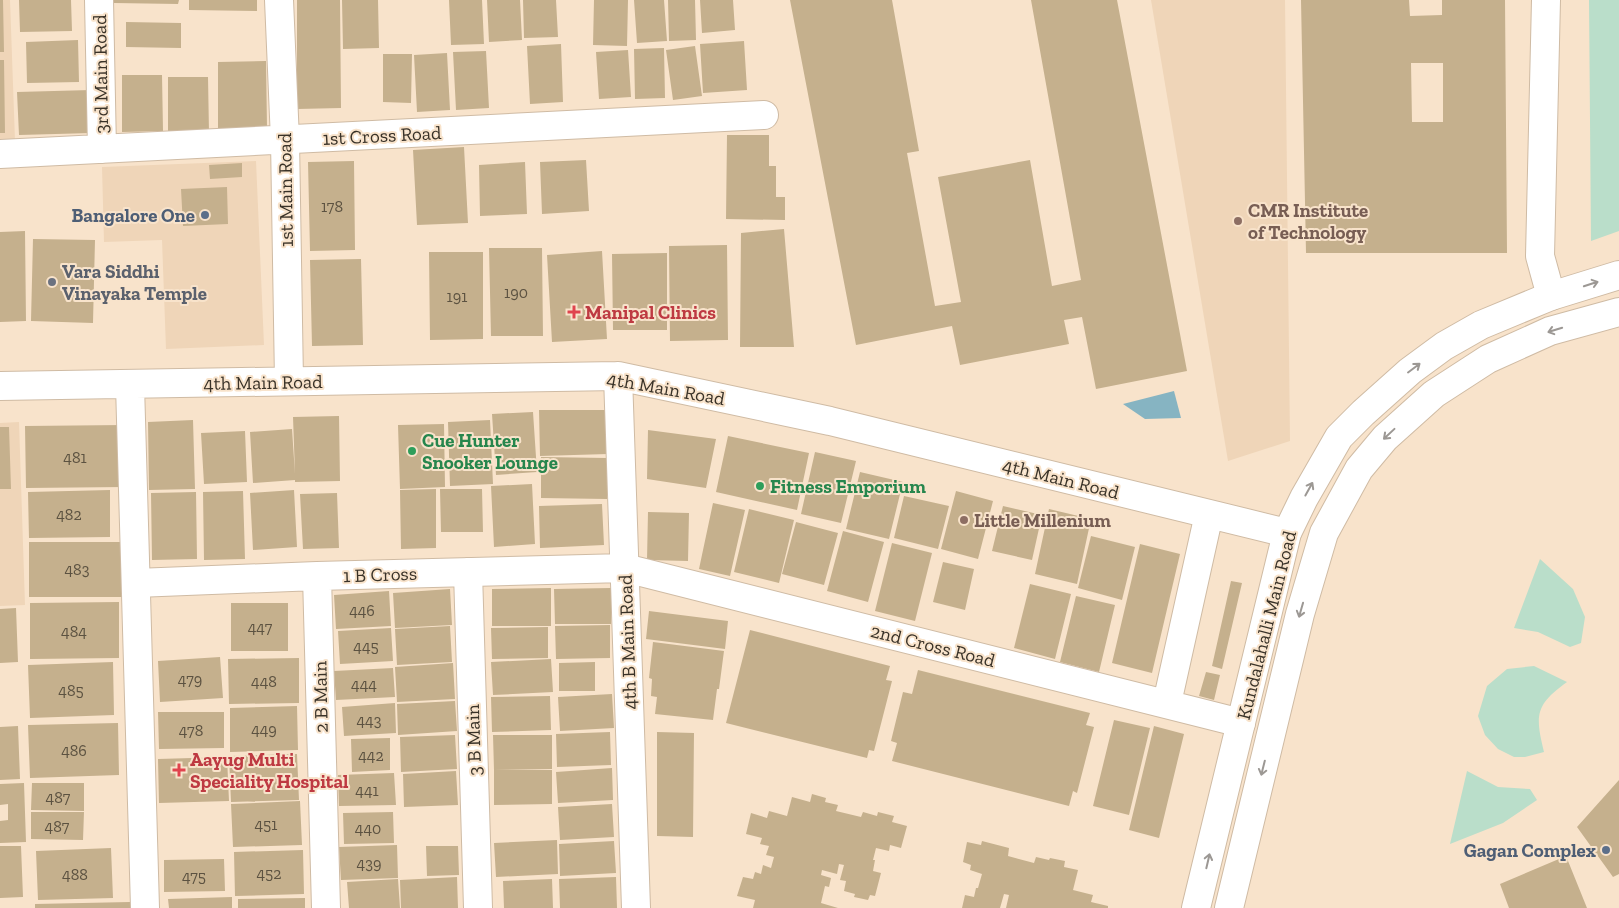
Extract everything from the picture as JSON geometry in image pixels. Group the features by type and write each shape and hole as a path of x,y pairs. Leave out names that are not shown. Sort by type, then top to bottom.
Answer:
{"street":[{"name":"3rd Main Road","path":"98,0 102,149"},
{"name":"1st Main Road","path":"279,0 285,140 289,381"},
{"path":"1546,0 1540,256 1551,296"},
{"name":"1st Cross Road","path":"0,154 764,115"},
{"name":"Kundalahalli Main Road","path":"1196,908 1287,533 1304,498 1339,437 1410,371 1444,346 1481,325 1551,296 1619,275"},
{"name":"Kundalahalli Main Road","path":"1229,908 1300,614 1324,533 1359,469 1385,438 1434,394 1488,359 1550,331 1619,312"},
{"name":"4th Main Road","path":"0,386 618,376 830,421 1287,533"},
{"name":"4th B Main Road","path":"618,376 636,908"},
{"path":"130,385 145,908"},
{"path":"1167,703 1209,514"},
{"name":"1 B Cross","path":"136,583 625,568"},
{"name":"2nd Cross Road","path":"625,568 1167,703 1240,723"},
{"name":"3 B Main","path":"468,572 478,908"},
{"name":"2 B Main","path":"317,576 326,908"}],"shaded area":[{"path":"0,0 10,0 15,141 0,142"},
{"name":"CMR Institute of Technology","path":"1151,0 1285,0 1290,441 1228,461"},
{"path":"256,161 264,345 166,349 162,240 104,242 102,167"},
{"path":"19,422 25,605 0,606 0,423"}],"green space":[{"path":"1589,0 1619,0 1619,231 1591,241"},
{"path":"1540,559 1573,589 1585,617 1581,643 1570,647 1538,632 1514,628"},
{"path":"1534,666 1567,682 1549,697 1543,704 1540,712 1539,729 1544,752 1525,757 1514,757 1498,749 1485,735 1478,716 1487,686 1507,669"},
{"path":"1467,771 1498,787 1530,789 1537,800 1503,823 1450,844"}],"water":[{"path":"1174,391 1181,418 1145,419 1123,404"}],"building":[{"path":"0,0 3,0 4,52 0,52"},
{"path":"19,0 71,0 72,31 20,32"},
{"path":"114,0 179,0 178,4 114,3"},
{"path":"189,0 257,0 257,11 189,10"},
{"path":"297,0 340,0 341,108 297,109"},
{"path":"342,0 378,0 379,48 343,49"},
{"path":"449,0 482,0 484,44 451,45"},
{"path":"487,0 520,0 522,40 489,42"},
{"path":"523,0 556,0 558,37 524,38"},
{"path":"594,0 628,0 627,46 593,45"},
{"path":"634,0 664,0 667,41 637,43"},
{"path":"668,0 695,0 696,40 669,41"},
{"path":"700,0 733,0 735,30 702,33"},
{"path":"790,0 892,0 919,151 907,153 935,306 961,302 938,177 1030,160 1052,286 1081,280 1031,0 1117,0 1187,371 1096,389 1082,317 1064,320 1069,344 960,365 952,326 856,345"},
{"path":"1301,0 1409,0 1410,16 1442,15 1442,0 1505,0 1507,253 1306,253","holes":["1411,63 1443,63 1443,122 1412,122"]},
{"path":"126,22 181,23 181,48 126,47"},
{"path":"78,40 79,82 27,83 26,42"},
{"path":"744,41 747,90 703,93 700,44"},
{"path":"561,44 563,102 530,104 527,46"},
{"path":"695,46 702,96 673,100 666,50"},
{"path":"664,48 665,98 635,99 634,49"},
{"path":"628,50 631,97 599,99 596,52"},
{"path":"486,51 489,108 456,110 453,52"},
{"path":"447,53 450,110 417,112 414,55"},
{"path":"383,54 412,54 411,103 383,102"},
{"path":"0,60 4,60 5,133 0,133"},
{"path":"266,61 267,128 218,129 218,62"},
{"path":"122,75 162,75 163,131 122,132"},
{"path":"168,77 208,77 209,133 168,134"},
{"path":"91,90 92,133 19,135 17,92"},
{"path":"727,135 769,135 769,166 776,166 776,197 785,197 785,220 726,219"},
{"path":"464,147 468,223 417,225 413,150"},
{"path":"586,160 589,211 542,214 540,162"},
{"path":"354,161 355,250 310,251 308,162"},
{"path":"525,162 527,214 480,216 479,165"},
{"path":"242,163 242,177 210,179 209,165"},
{"name":"Bangalore One","path":"227,187 228,224 183,226 181,189"},
{"path":"784,229 794,347 740,347 741,233"},
{"path":"25,231 26,321 0,322 0,232"},
{"path":"33,239 95,240 93,323 31,321"},
{"path":"727,245 728,340 670,341 669,246"},
{"path":"489,248 542,248 543,336 491,336"},
{"path":"602,251 607,339 552,342 547,255"},
{"path":"429,252 483,252 483,339 430,340"},
{"path":"667,253 667,330 613,330 612,254"},
{"path":"361,259 363,345 312,346 310,260"},
{"path":"539,410 607,410 608,454 540,456"},
{"path":"533,412 537,472 496,475 492,414"},
{"path":"339,416 340,481 295,482 295,480 253,483 250,432 292,429 295,474 293,417"},
{"path":"193,420 195,489 149,490 148,422"},
{"path":"490,420 493,484 450,486 448,422"},
{"path":"444,424 445,487 400,489 398,425"},
{"path":"124,425 124,487 26,488 25,426"},
{"path":"0,427 9,427 11,489 0,489"},
{"path":"648,430 716,439 706,488 647,479"},
{"path":"245,431 247,482 204,484 201,433"},
{"path":"728,436 809,453 797,510 716,492"},
{"path":"815,452 856,461 841,523 801,514"},
{"path":"541,457 607,458 607,499 541,498"},
{"path":"860,472 903,482 889,539 846,529"},
{"path":"532,484 535,544 494,547 491,486"},
{"path":"436,489 436,548 401,549 400,490"},
{"path":"440,489 482,489 483,532 441,532"},
{"path":"110,490 110,537 29,538 28,492"},
{"path":"294,490 297,547 253,550 250,493"},
{"path":"243,491 245,559 204,560 203,492"},
{"path":"956,491 993,501 978,559 941,549"},
{"path":"196,492 197,559 152,560 151,493"},
{"path":"337,493 339,548 303,549 300,494"},
{"path":"904,496 949,506 938,549 894,538"},
{"path":"713,503 745,510 730,576 699,569"},
{"path":"602,504 604,545 540,548 539,506"},
{"path":"1003,506 1042,515 1032,560 992,551"},
{"path":"749,509 794,520 779,583 734,572"},
{"path":"1049,509 1091,519 1077,584 1035,574"},
{"path":"648,512 689,513 688,561 647,560"},
{"path":"796,522 838,533 824,585 782,574"},
{"path":"843,531 884,542 868,602 827,591"},
{"path":"1091,536 1135,547 1122,600 1078,588"},
{"path":"29,542 125,542 125,597 29,597"},
{"path":"892,543 932,553 915,621 875,611"},
{"path":"1140,544 1180,554 1152,673 1112,663"},
{"path":"943,562 974,569 965,610 933,602"},
{"path":"1231,581 1242,583 1222,669 1212,666"},
{"path":"1030,584 1071,594 1055,659 1014,648"},
{"path":"551,588 551,626 492,626 492,589"},
{"path":"611,588 611,624 555,624 554,589"},
{"path":"450,589 452,625 395,628 393,593"},
{"path":"389,591 391,626 336,629 334,595"},
{"path":"1076,596 1115,605 1099,672 1060,662"},
{"path":"119,602 119,658 30,659 30,603"},
{"path":"231,603 288,603 288,651 231,651"},
{"path":"16,608 18,662 0,663 0,609"},
{"path":"649,611 728,621 725,649 646,639"},
{"path":"610,625 610,658 556,659 555,626"},
{"path":"450,626 452,662 397,665 395,629"},
{"path":"548,627 548,658 492,659 491,628"},
{"path":"391,628 393,661 340,664 338,631"},
{"path":"750,630 890,666 886,680 892,681 874,751 869,750 867,758 726,723"},
{"path":"653,642 724,651 713,720 655,714 657,697 651,696 652,679 649,678"},
{"path":"220,657 223,698 160,702 158,661"},
{"path":"299,658 299,703 229,704 228,659"},
{"path":"551,659 553,692 493,695 491,662"},
{"path":"113,662 114,715 30,718 28,665"},
{"path":"595,662 595,691 559,691 559,663"},
{"path":"453,663 455,699 397,702 395,667"},
{"path":"393,668 395,697 336,700 334,671"},
{"path":"918,670 1090,713 1086,725 1094,727 1077,793 1073,791 1069,806 892,761 897,743 891,741 903,692 912,694"},
{"path":"1206,672 1220,675 1214,700 1199,696"},
{"path":"612,694 614,728 560,731 558,697"},
{"path":"550,696 551,730 492,732 491,697"},
{"path":"455,701 457,731 398,735 397,704"},
{"path":"395,703 396,733 344,736 342,707"},
{"path":"297,706 298,750 230,752 230,708"},
{"path":"158,712 224,712 224,748 159,749"},
{"path":"1114,720 1150,728 1129,815 1093,806"},
{"path":"118,723 119,775 30,778 28,725"},
{"path":"18,726 20,779 0,780 0,727"},
{"path":"1154,726 1184,734 1159,838 1129,830"},
{"path":"610,732 611,765 557,767 556,734"},
{"path":"657,732 694,733 693,837 657,836"},
{"path":"455,735 457,769 401,772 400,737"},
{"path":"493,735 552,735 552,769 494,770"},
{"path":"390,738 390,770 352,772 351,739"},
{"path":"297,754 299,800 231,802 229,756"},
{"path":"227,757 229,801 159,803 158,759"},
{"path":"612,768 613,800 558,803 556,772"},
{"path":"494,770 552,770 552,804 494,805"},
{"path":"456,771 458,805 404,807 403,774"},
{"path":"394,773 396,805 339,806 338,775"},
{"name":"Gagan Complex","path":"1619,780 1619,874 1613,877 1577,827"},
{"path":"24,783 26,842 0,843 0,821 8,820 8,804 0,805 0,784"},
{"path":"32,783 84,783 84,811 31,810"},
{"path":"812,794 826,798 825,802 838,805 836,811 861,817 863,812 877,816 878,812 894,816 892,822 907,826 901,848 890,845 889,851 876,848 873,871 881,873 875,896 870,895 868,900 854,897 855,894 844,891 846,881 840,880 844,865 839,864 837,874 822,870 821,875 831,878 829,887 825,886 821,903 838,908 753,908 755,900 737,896 743,877 753,879 755,872 761,874 763,865 771,868 774,857 766,855 769,846 760,844 762,838 746,834 751,813 767,818 769,811 787,816 792,797 810,802"},
{"path":"300,801 302,845 233,847 231,804"},
{"path":"612,804 614,837 560,840 558,807"},
{"path":"31,812 84,812 83,840 31,839"},
{"path":"393,812 394,843 344,844 343,813"},
{"path":"557,840 558,874 496,877 494,843"},
{"path":"614,841 616,873 560,876 559,844"},
{"path":"982,841 1009,848 1008,856 1034,863 1036,857 1065,861 1064,867 1078,870 1073,890 1093,895 1091,902 1108,906 1108,908 1006,908 1009,895 1004,894 1000,908 962,908 965,895 974,897 982,874 970,870 971,865 963,862 967,842 981,845"},
{"path":"397,845 398,878 341,880 339,847"},
{"path":"0,846 21,846 23,897 0,898"},
{"path":"426,846 458,846 459,875 427,876"},
{"path":"111,848 113,898 38,900 36,851"},
{"path":"303,850 304,894 235,896 234,852"},
{"path":"1566,856 1587,908 1509,908 1500,884"},
{"path":"224,859 225,891 164,892 164,860"},
{"path":"457,877 458,908 401,908 400,880"},
{"path":"616,877 617,908 560,908 559,879"},
{"path":"398,879 400,908 349,908 347,882"},
{"path":"552,879 553,908 504,908 503,881"},
{"path":"232,897 232,908 169,908 168,899"},
{"path":"305,898 305,908 238,908 238,899"},
{"path":"130,902 130,908 35,908 35,904"}],"place":[{"name":"Bangalore One","path":"205,215"},
{"name":"CMR Institute of Technology","path":"1238,221"},
{"name":"Vara Siddhi Vinayaka Temple","path":"52,282"},
{"name":"Manipal Clinics","path":"574,312"},
{"name":"Cue Hunter Snooker Lounge","path":"412,451"},
{"name":"Fitness Emporium","path":"760,486"},
{"name":"Little Millenium","path":"964,520"},
{"name":"Aayug Multi Speciality Hospital","path":"179,770"},
{"name":"Gagan Complex","path":"1606,850"}]}
